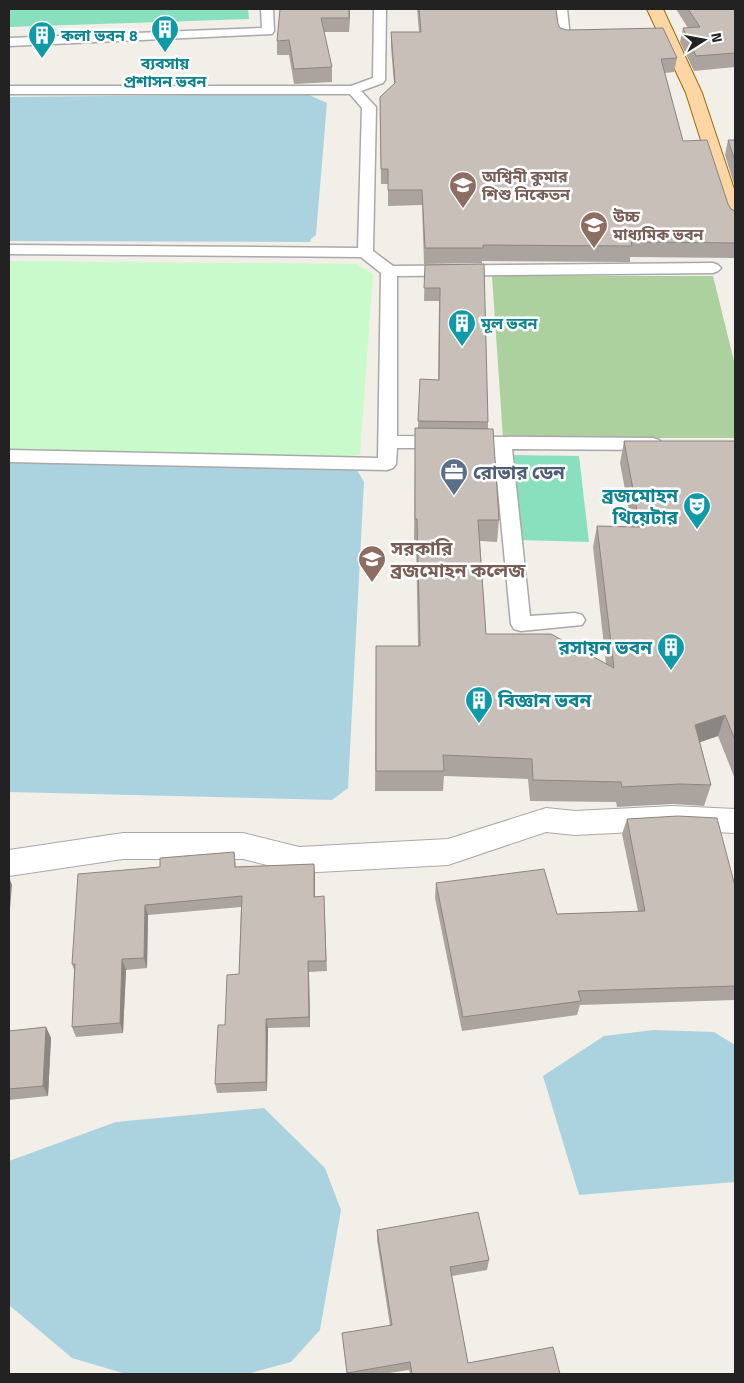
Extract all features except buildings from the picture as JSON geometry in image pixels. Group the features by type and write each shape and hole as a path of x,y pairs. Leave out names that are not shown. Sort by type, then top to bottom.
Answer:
{"main road":[{"path":"655,9 694,93 734,213"}],"street":[{"path":"9,862 123,846 243,846 299,860 448,852 546,820 575,823 673,818 735,821"}],"lane":[{"path":"9,42 268,31 267,9"},
{"path":"9,90 353,90 379,80 380,9"},
{"path":"561,9 564,38"},
{"path":"353,90 369,107 365,253"},
{"path":"9,250 365,253 389,271 713,268"},
{"path":"9,456 387,464 389,271"},
{"path":"388,442 667,444"},
{"path":"502,442 521,624 575,620"}],"green space":[{"path":"9,9 248,9 249,19 9,27"},
{"path":"9,261 357,264 373,274 360,455 278,460 9,455"},
{"path":"492,276 713,276 735,365 735,438 503,438"},
{"path":"514,455 579,456 589,542 520,540"}],"water":[{"path":"307,94 327,103 316,235 310,242 9,241 9,97"},
{"path":"9,461 357,470 364,482 348,788 332,800 9,792"},
{"path":"654,1030 714,1032 735,1045 735,1182 579,1195 543,1076 604,1036"},
{"path":"264,1108 325,1168 341,1210 320,1330 291,1362 247,1374 126,1374 72,1358 9,1305 9,1161 116,1122"}],"place":[{"name":"ব্যবসায় প্রশাসন ভবন","path":"165,53"},
{"name":"কলা ভবন ৪","path":"42,59"},
{"name":"অশ্বিনী কুমার শিশু নিকেতন","path":"463,209"},
{"name":"উচ্চ মাধ্যমিক ভবন","path":"594,249"},
{"name":"মূল ভবন","path":"462,347"},
{"name":"রোভার ডেন","path":"454,496"},
{"name":"ব্রজমোহন থিয়েটার","path":"697,530"},
{"name":"সরকারি ব্রজমোহন কলেজ","path":"372,583"},
{"name":"রসায়ন ভবন","path":"671,671"},
{"name":"বিজ্ঞান ভবন","path":"479,724"}]}
